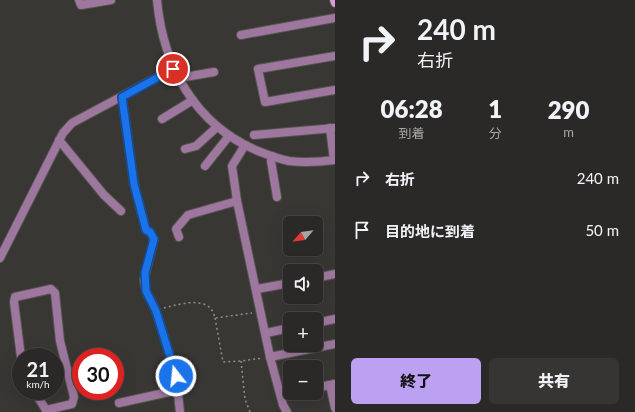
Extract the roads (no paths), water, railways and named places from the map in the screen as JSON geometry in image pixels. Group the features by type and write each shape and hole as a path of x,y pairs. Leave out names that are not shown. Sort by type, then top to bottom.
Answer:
{"street":[{"path":"79,0 81,5 111,0"},
{"path":"157,0 162,37 173,69 193,100 217,127 245,145 289,161 335,160 333,128 254,135"},
{"path":"241,35 335,18"},
{"path":"335,56 258,69 265,102 335,90"},
{"path":"0,258 59,140 72,123 173,69"},
{"path":"178,78 214,72"},
{"path":"122,97 134,184 146,230 150,232 154,239 144,280 150,300 156,311 176,376 180,412"},
{"path":"162,119 193,100"},
{"path":"185,149 196,146 217,127"},
{"path":"205,166 229,136"},
{"path":"59,140 104,195 121,211"},
{"path":"245,145 232,166 237,201 262,312 270,357 287,412"},
{"path":"272,156 271,161 277,197"},
{"path":"179,237 176,229 188,215 237,201"},
{"path":"323,277 335,274"},
{"path":"257,289 283,284"},
{"path":"20,348 14,302 15,297 51,289 55,293 62,348"},
{"path":"323,321 335,319"},
{"path":"266,333 283,329"},
{"path":"270,357 335,344"},
{"path":"40,400 47,411 72,404 74,397 64,357"},
{"path":"332,384 335,408"},
{"path":"119,403 178,390"}]}
